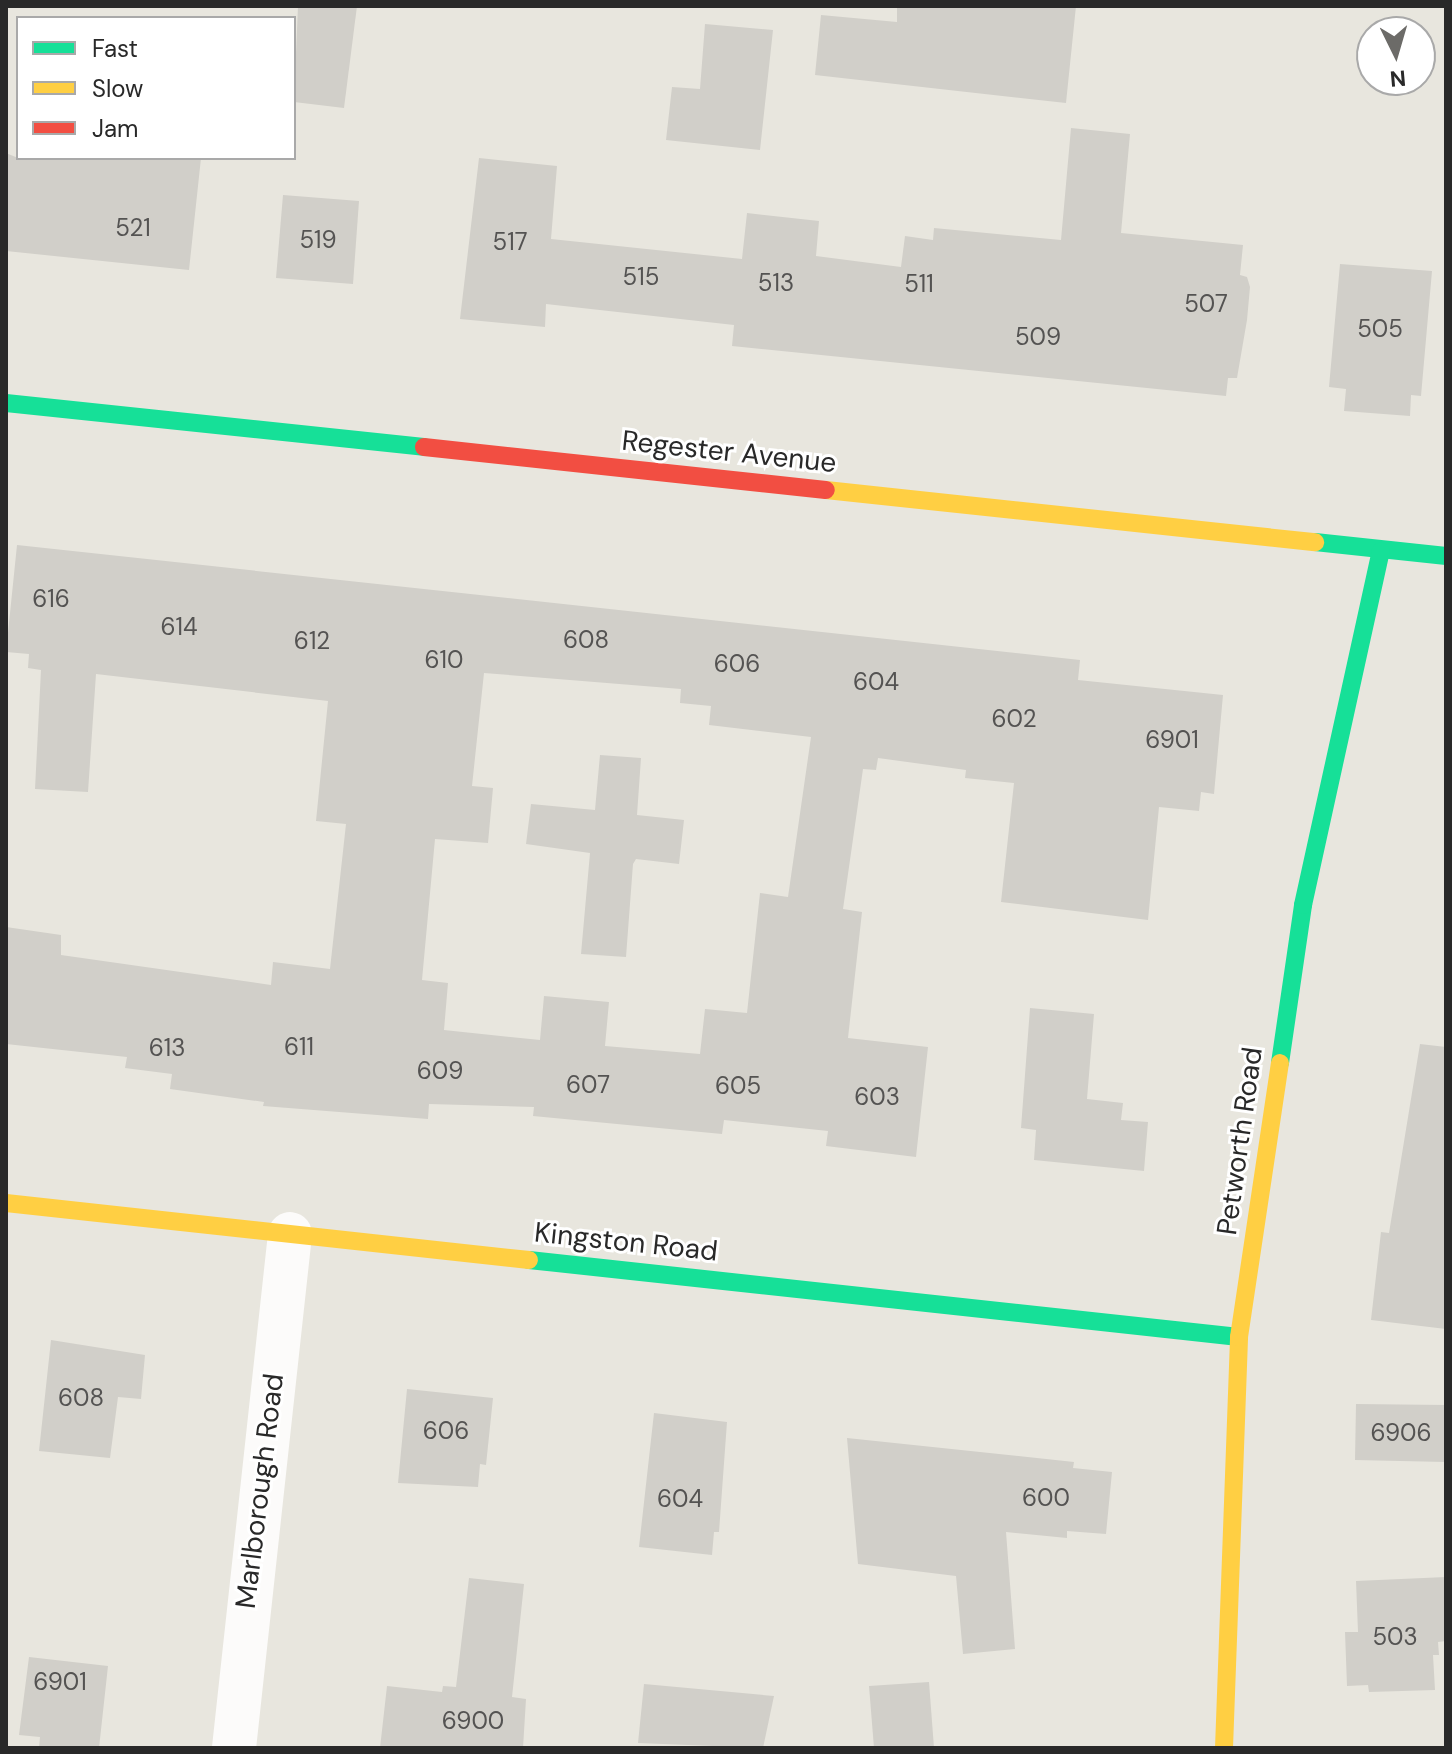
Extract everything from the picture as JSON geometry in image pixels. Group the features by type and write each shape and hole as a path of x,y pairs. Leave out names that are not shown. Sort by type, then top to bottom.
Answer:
{"street":[{"name":"Regester Avenue","path":"6,403 1446,556"},
{"name":"Petworth Road","path":"1224,1748 1225,1618 1239,1337 1303,905 1381,551"},
{"name":"Kingston Road","path":"6,1203 1239,1337"},
{"name":"Marlborough Road","path":"234,1748 290,1234"}],"building":[{"path":"298,6 357,6 344,108 296,102"},
{"path":"897,6 1076,6 1066,103 815,75 821,15 897,22"},
{"path":"705,24 773,30 760,150 666,140 672,87 700,89"},
{"path":"1071,128 1130,134 1121,233 1243,245 1240,275 1247,277 1250,287 1247,320 1237,378 1228,378 1226,396 732,346 734,325 546,304 545,327 460,319 479,158 557,166 551,239 742,259 747,213 819,221 816,256 901,267 905,236 933,240 934,228 1061,240"},
{"path":"6,153 16,160 201,160 189,270 6,251"},
{"path":"283,195 359,201 353,284 276,278"},
{"path":"1340,264 1432,271 1421,396 1411,395 1410,416 1344,411 1346,389 1329,387"},
{"path":"17,545 1080,660 1078,680 1223,695 1214,794 1201,792 1199,811 1159,807 1148,920 1001,902 1014,783 965,778 966,770 878,758 876,770 863,769 843,909 862,912 848,1038 928,1047 916,1157 826,1146 828,1131 724,1120 722,1134 533,1116 534,1107 429,1104 428,1119 263,1106 264,1102 170,1089 172,1074 125,1068 127,1057 6,1044 6,927 61,935 61,955 271,985 273,962 330,969 346,824 316,821 328,701 96,674 88,792 35,789 41,670 28,668 29,654 6,652","holes":["484,673 681,689 680,703 711,706 709,725 811,737 788,897 760,893 747,1013 705,1009 700,1054 605,1046 609,1002 544,996 540,1040 444,1030 448,983 422,980 435,839 488,843 493,788 472,786"]},
{"path":"600,755 641,758 637,815 684,820 679,864 636,859 633,864 626,957 581,954 590,853 526,844 531,804 595,810"},
{"path":"1030,1008 1094,1014 1087,1099 1123,1103 1121,1120 1148,1122 1144,1171 1034,1160 1036,1130 1021,1128"},
{"path":"1420,1044 1446,1047 1446,1329 1371,1320 1381,1232 1389,1233"},
{"path":"51,1340 145,1355 141,1399 118,1397 110,1458 39,1451"},
{"path":"407,1389 493,1398 486,1465 480,1464 478,1487 398,1483"},
{"path":"1356,1404 1446,1405 1446,1462 1355,1460"},
{"path":"654,1413 727,1422 719,1532 714,1532 712,1555 639,1547"},
{"path":"847,1438 1074,1462 1073,1468 1112,1472 1106,1534 1067,1531 1067,1538 1006,1532 1015,1649 963,1654 956,1576 858,1564"},
{"path":"1446,1577 1446,1641 1438,1642 1439,1655 1433,1655 1435,1690 1369,1692 1368,1685 1347,1686 1345,1632 1358,1632 1356,1581"},
{"path":"469,1578 524,1584 512,1697 526,1699 523,1748 380,1748 387,1686 442,1692 443,1686 456,1687"},
{"path":"29,1657 108,1666 99,1748 39,1748 40,1737 19,1735"},
{"path":"929,1682 934,1748 874,1748 869,1686"},
{"path":"644,1684 774,1696 763,1748 638,1743"}],"traffic: fast":[{"path":"6,403 424,447"},
{"path":"1315,542 1446,556"},
{"path":"1280,1063 1303,905 1381,551"},
{"path":"529,1260 1239,1337"}],"traffic: slow":[{"path":"826,490 1315,542"},
{"path":"1224,1748 1239,1337 1280,1063"},
{"path":"6,1203 529,1260"}],"traffic: jam":[{"path":"424,447 826,490"}]}
